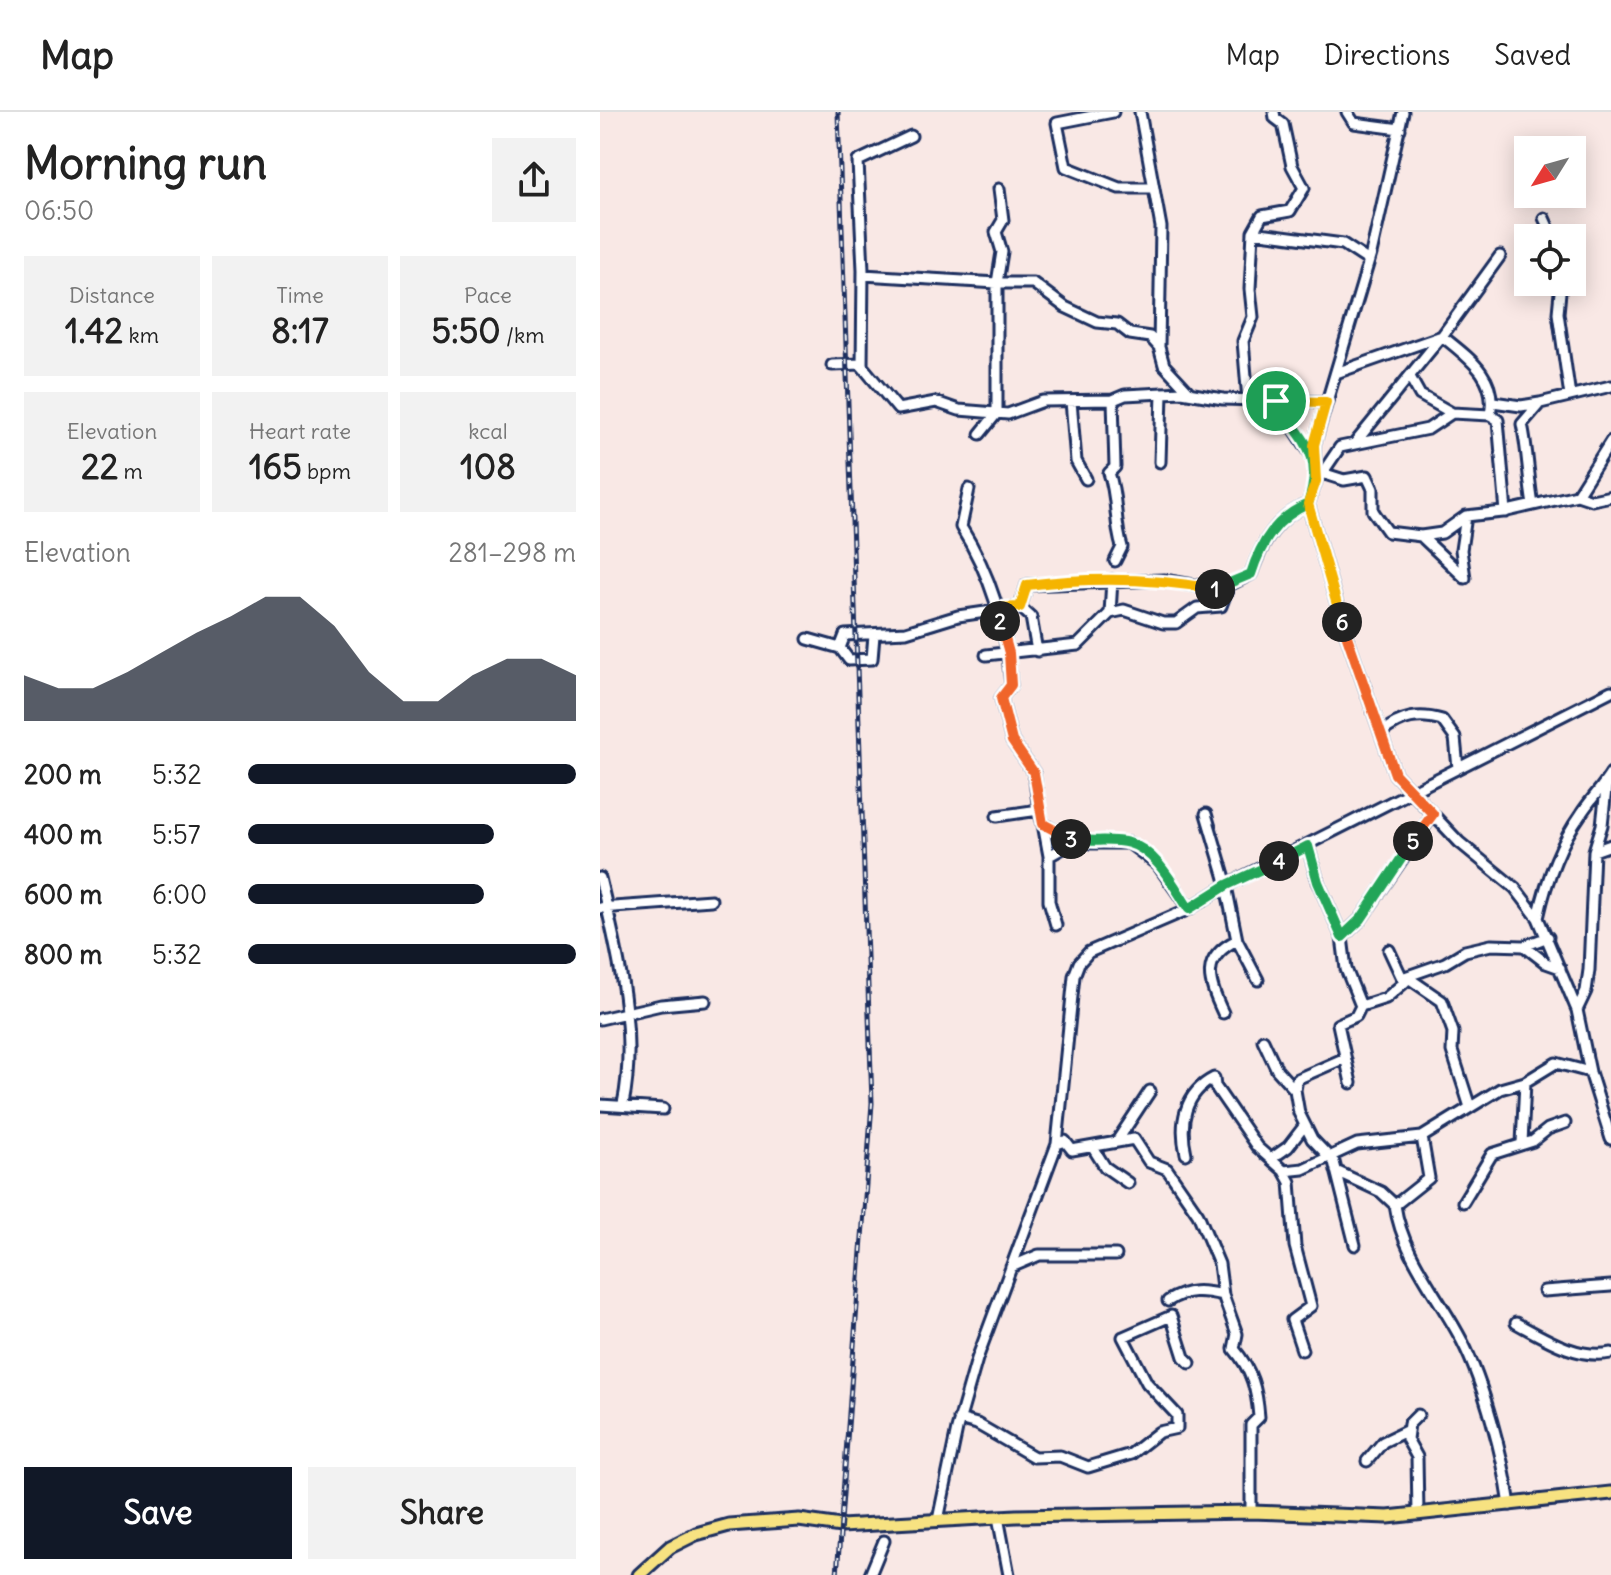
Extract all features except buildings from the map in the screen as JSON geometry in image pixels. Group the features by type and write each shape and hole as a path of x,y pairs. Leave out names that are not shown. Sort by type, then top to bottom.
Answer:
{"main road":[{"path":"639,1575 670,1547 696,1534 729,1525 799,1520 841,1526 998,1517 1251,1512 1388,1517 1611,1493"}],"street":[{"path":"1113,112 1057,123 1066,167 1119,188 1153,188"},
{"path":"1140,112 1161,227 1159,347 1164,365 1189,393"},
{"path":"1248,400 1243,341 1253,317 1250,289 1253,232 1262,216 1290,211 1304,188 1292,166 1283,124 1275,118 1274,112"},
{"path":"1347,112 1354,123 1400,129"},
{"path":"1319,477 1314,445 1369,261 1404,114"},
{"path":"911,136 858,161 863,275 862,364 876,386 898,409 936,402 959,410 1008,414 1043,401 1113,400 1162,393 1326,402"},
{"path":"980,434 997,413 997,283 1002,252 996,232 1003,220 999,189"},
{"path":"1544,218 1547,224"},
{"path":"1253,232 1343,244 1369,261"},
{"path":"1355,443 1442,336 1500,256"},
{"path":"863,275 1033,283 1065,307 1097,322 1117,324 1130,334 1150,337 1159,347"},
{"path":"1560,296 1558,313 1570,396"},
{"path":"1336,373 1442,336"},
{"path":"1442,336 1480,366 1493,402 1490,415"},
{"path":"832,365 862,364"},
{"path":"1410,377 1420,395 1452,413 1490,415 1498,420 1506,512"},
{"path":"1493,402 1521,406 1611,386"},
{"path":"1160,462 1162,393"},
{"path":"1113,400 1117,440 1115,467 1109,473 1117,502 1114,524 1122,547 1115,561"},
{"path":"1071,401 1076,461 1086,479"},
{"path":"1276,401 1315,460"},
{"path":"1533,505 1528,479 1530,459 1522,424 1540,403"},
{"path":"1452,413 1428,429 1340,447 1319,477 1308,504 1343,625 1395,774 1459,842 1515,888 1538,918 1577,1010 1590,1072 1611,1139"},
{"path":"1577,495 1611,441"},
{"path":"1319,477 1344,480 1367,476 1373,489 1373,511 1388,532 1421,536 1442,533 1466,516 1506,512 1577,495 1592,500 1611,496"},
{"path":"969,489 961,527 983,563 1009,653 1011,685 1001,698 1012,741 1034,773 1049,856 1049,901 1056,925"},
{"path":"1020,607 1027,585 1164,580 1216,589 1229,585 1251,574 1259,549 1287,513 1308,504"},
{"path":"1421,536 1465,578 1461,550 1466,516"},
{"path":"1110,613 1112,580"},
{"path":"986,655 1078,645 1110,613 1124,610 1163,623 1176,623 1197,608 1221,606 1229,585"},
{"path":"874,635 872,659 849,660 843,656 840,648 845,635 906,632 997,608 1020,607 1031,617 1037,651"},
{"path":"808,639 840,648"},
{"path":"938,1520 959,1419 977,1359 1057,1144 1070,1005 1079,963 1089,952 1189,909 1227,886 1611,691"},
{"path":"1382,732 1400,719 1427,715 1442,720 1455,738 1458,768"},
{"path":"1577,1010 1586,991 1589,970 1594,851 1602,825 1609,777"},
{"path":"1538,918 1546,881 1560,852 1581,812 1609,777"},
{"path":"997,816 1039,810"},
{"path":"1206,814 1227,886 1237,940 1258,980"},
{"path":"1342,937 1361,919 1433,814"},
{"path":"1043,824 1069,839 1090,843 1129,843 1158,865 1189,909"},
{"path":"1049,856 1065,847 1069,839"},
{"path":"1594,851 1611,845"},
{"path":"1308,846 1318,882 1342,937 1346,969 1361,1006"},
{"path":"600,878 625,1013 629,1076 623,1104"},
{"path":"603,907 711,900"},
{"path":"1351,1083 1338,1024 1356,1016 1361,1006 1386,998 1405,982 1405,978 1465,951 1491,945 1524,946 1548,937"},
{"path":"1223,1013 1211,988 1211,966 1218,949 1237,940"},
{"path":"1524,946 1546,963 1560,968"},
{"path":"1389,950 1405,978 1442,1001 1453,1032 1452,1051 1470,1107"},
{"path":"600,1019 705,1001"},
{"path":"1263,1040 1277,1070 1295,1090 1305,1125 1336,1171 1355,1245"},
{"path":"1295,1090 1297,1079 1345,1058"},
{"path":"1284,1171 1303,1169 1357,1144 1422,1137 1500,1089 1525,1082 1556,1063 1590,1072"},
{"path":"1186,1154 1182,1135 1184,1115 1198,1086 1214,1078 1215,1086 1257,1147 1284,1171 1290,1182 1295,1246 1311,1306 1292,1320 1302,1350"},
{"path":"1522,1143 1525,1082"},
{"path":"1117,1141 1150,1091"},
{"path":"600,1105 623,1104 663,1109"},
{"path":"1463,1202 1492,1154 1565,1123"},
{"path":"1271,1159 1288,1147 1305,1125"},
{"path":"1395,1205 1429,1178 1422,1137"},
{"path":"1057,1144 1065,1141 1072,1150 1134,1139 1149,1162 1167,1169 1195,1207 1219,1264 1223,1295 1237,1334 1234,1349 1251,1373 1258,1400 1259,1417 1251,1425 1251,1512"},
{"path":"1093,1148 1105,1167 1128,1183"},
{"path":"1336,1171 1381,1192 1395,1205 1407,1249 1464,1344 1499,1450 1510,1505"},
{"path":"1011,1267 1039,1255 1116,1255"},
{"path":"1544,1291 1611,1286"},
{"path":"1168,1301 1182,1292 1202,1290 1223,1295"},
{"path":"959,1419 977,1424 1034,1457 1060,1456 1088,1467 1131,1454 1159,1432 1177,1428 1177,1415 1147,1383 1123,1337 1171,1316 1184,1357 1190,1363"},
{"path":"1516,1323 1553,1343 1596,1356 1611,1353"},
{"path":"1418,1415 1408,1430 1407,1439 1417,1457 1418,1514"},
{"path":"1367,1461 1383,1442 1408,1430"},
{"path":"998,1517 1009,1575"},
{"path":"870,1575 884,1541"}],"railway":[{"path":"837,1575 872,1103 838,112"}],"route":[{"path":"1276,401 1315,460 1316,481 1308,504 1287,513 1259,549 1251,574 1216,589 1164,580 1059,581 1027,585 1020,607 997,608 1009,653 1011,685 1001,698 1012,741 1034,773 1043,824 1069,839 1090,843 1129,843 1158,865 1189,909 1227,885 1308,846 1318,882 1342,937 1361,919 1433,814 1395,774 1371,697 1343,625 1308,504 1316,481 1315,460 1314,445 1326,402 1276,401"}]}
